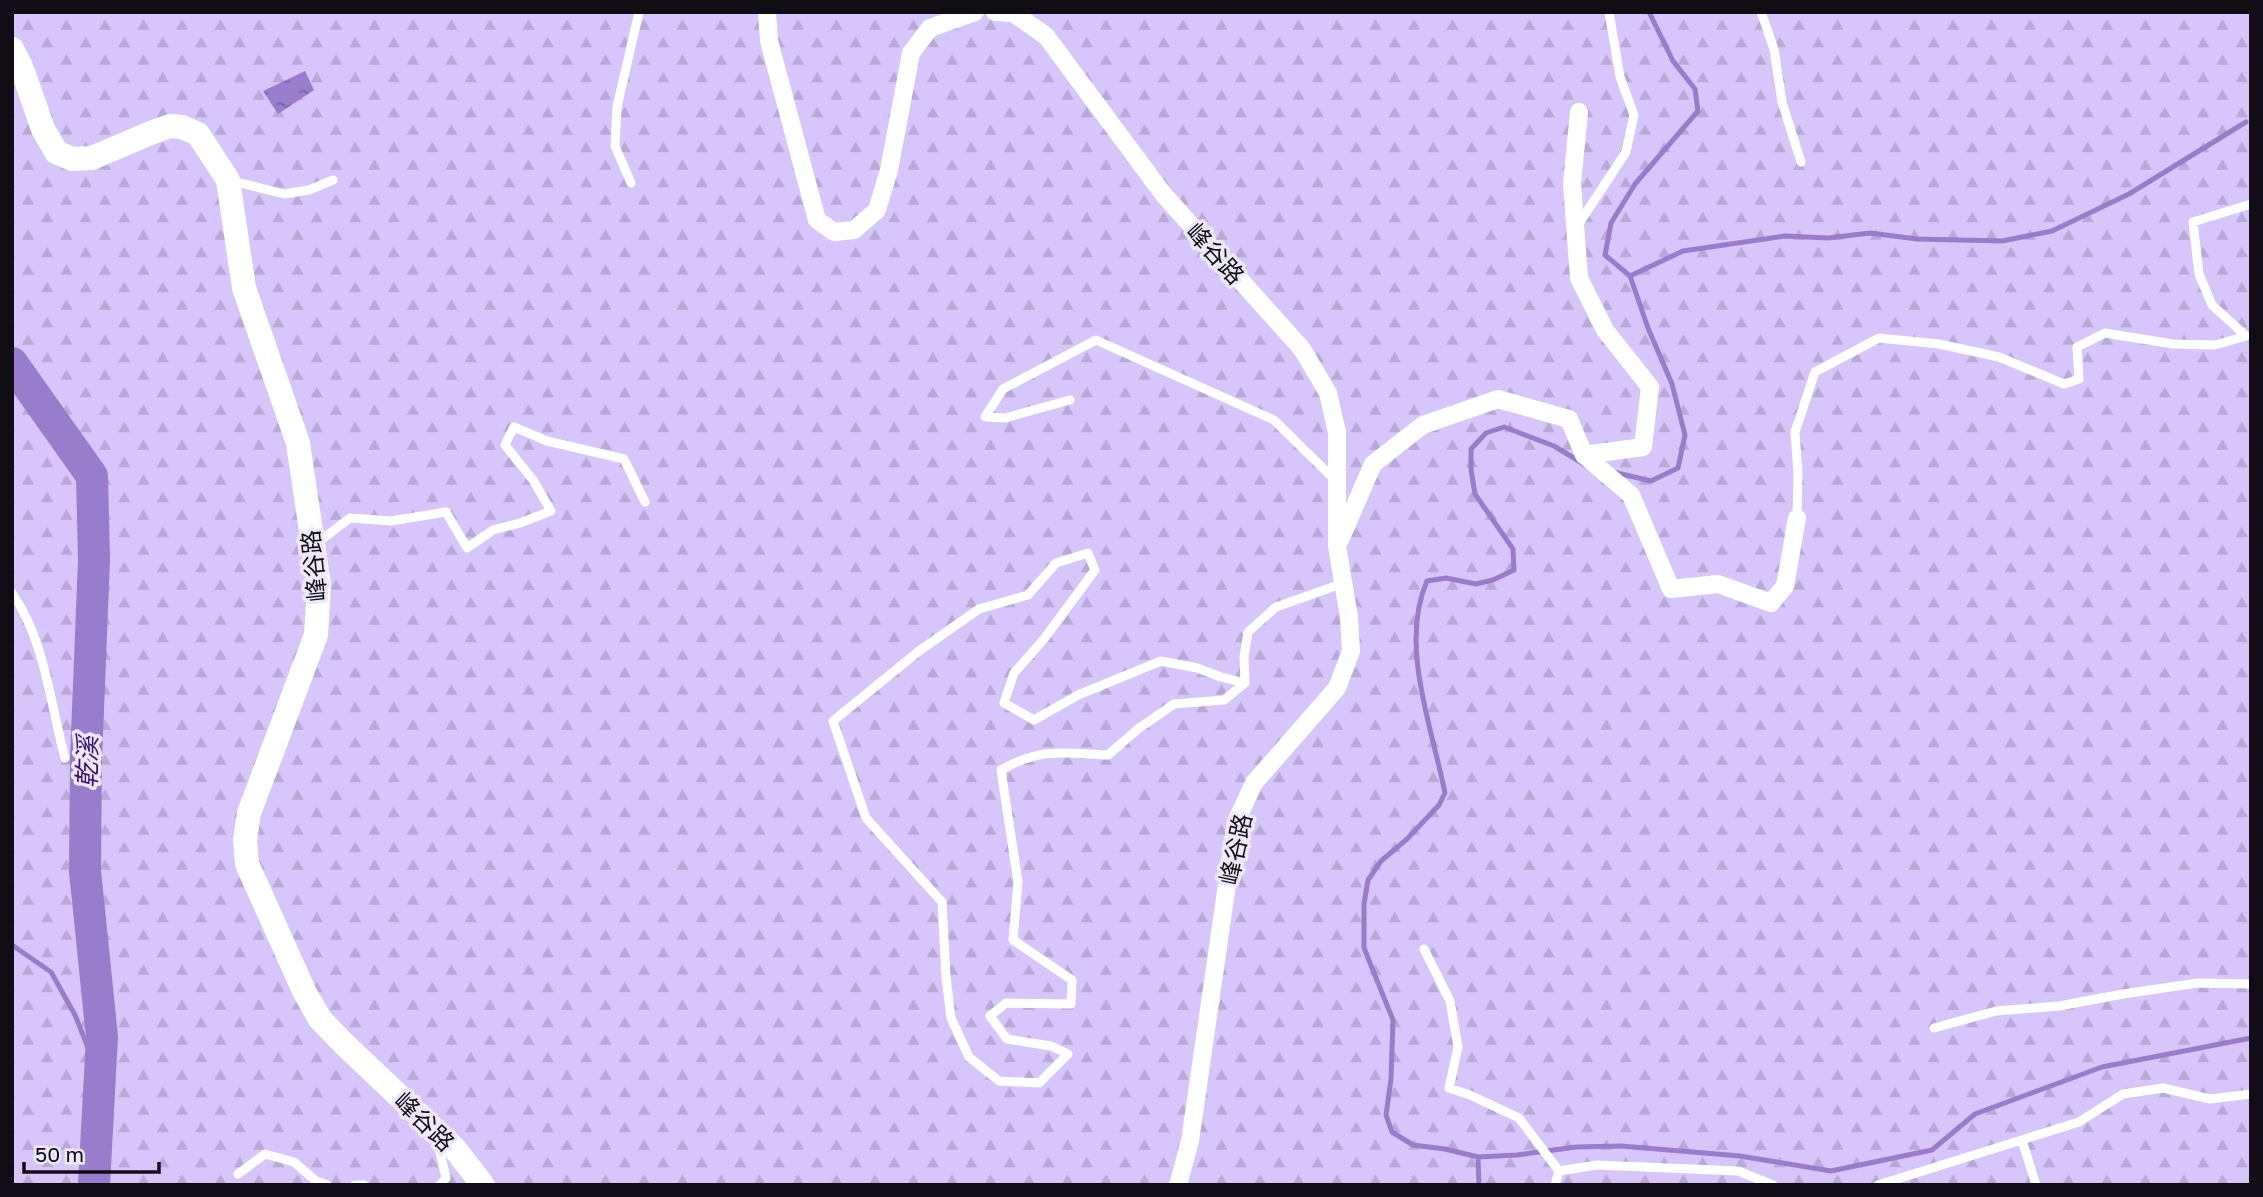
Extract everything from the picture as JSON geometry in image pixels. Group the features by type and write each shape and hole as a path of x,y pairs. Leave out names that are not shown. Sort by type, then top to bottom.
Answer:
{"street":[{"path":"767,12 769,41 817,220 834,232 854,230 877,210 888,170 911,53 930,28 975,12"},
{"name":"峰谷路","path":"995,12 1013,13 1046,36 1164,195 1302,349 1328,393 1337,432 1337,546 1349,617 1351,651 1337,688 1254,783 1236,822 1190,1141 1178,1185"},
{"name":"峰谷路","path":"12,49 21,66 43,129 56,152 72,159 92,158 170,126 182,127 198,134 228,180 244,288 298,443 319,585 316,635 249,813 245,840 247,864 304,993 320,1019 455,1149 483,1185"},
{"path":"1579,112 1572,184 1579,278 1605,330 1650,387 1643,447 1585,455"},
{"path":"1337,546 1373,464 1423,425 1498,399 1569,419 1585,455 1631,495 1671,589 1718,584 1771,603 1785,586 1797,518"}],"lane":[{"path":"631,183 615,146 616,120 624,70 639,12"},
{"path":"1575,230 1626,152 1634,115 1620,77 1609,12"},
{"path":"1761,12 1773,49 1782,102 1801,162"},
{"path":"228,180 285,194 309,190 334,180"},
{"path":"2248,337 2213,305 2199,274 2193,222 2251,204"},
{"path":"1797,518 1795,432 1815,372 1879,338 1939,344 1999,357 2064,384 2079,379 2077,347 2105,333 2173,344 2215,345 2248,337"},
{"path":"1070,400 1006,418 985,417 1003,388 1097,340 1274,420 1337,482"},
{"path":"313,546 350,518 391,521 446,512 467,548 493,530 551,511 533,480 505,445 514,427 547,441 624,460 645,502"},
{"path":"1088,552 1096,570 1044,639 1014,673 1004,702 1034,720 1079,695 1161,661 1197,668 1245,683 1224,700 1174,704 1138,729 1108,755 1045,752 1021,758 1001,770 1018,882 1013,940 1072,980 1071,1003 1006,1003 990,1016 1007,1039 1051,1046 1068,1054 1039,1083 999,1081 969,1057 951,1018 942,902 866,818 833,721 919,651 979,609 1028,595 1056,563 1088,552"},
{"path":"1245,683 1244,657 1248,632 1276,607 1344,583"},
{"path":"12,593 26,612 40,656 65,758"},
{"path":"1424,949 1450,1001 1458,1047 1449,1088 1470,1094 1520,1118 1559,1171"},
{"path":"1934,1028 1996,1011 2059,1006 2198,984 2251,984"},
{"path":"1878,1185 2079,1122 2123,1094 2163,1088 2210,1099 2251,1094"},
{"path":"436,1131 446,1178 440,1185"},
{"path":"2022,1140 2036,1185"},
{"path":"238,1174 265,1154 294,1162 316,1181 327,1185"},
{"path":"1559,1171 1597,1165 1738,1171 1756,1182 1773,1185"},
{"path":"1555,1185 1559,1171"},
{"path":"355,1185 365,1185"}],"green space":[{"path":"12,12 2251,12 2251,1185 12,1185"}],"water":[{"path":"305,71 314,90 278,114 263,91"}],"waterway":[{"path":"1630,276 1605,255 1611,223 1635,184 1698,111 1695,89 1673,61 1649,12"},
{"path":"1613,472 1651,481 1678,468 1685,435 1672,384 1630,276 1683,251 1785,236 1828,238 1870,233 1917,239 2002,241 2052,231 2129,194 2246,122"},
{"name":"乾溪","path":"12,363 92,476 94,560 86,759 85,871 102,1037 94,1185"},
{"path":"1479,1185 1478,1157 1413,1145 1392,1132 1386,1115 1391,1079 1393,1020 1364,948 1364,904 1368,880 1381,861 1407,839 1439,805 1445,793 1426,714 1417,659 1419,606 1427,581 1446,578 1476,584 1493,580 1514,570 1513,549 1475,494 1471,449 1486,433 1504,427 1554,446 1587,466"},
{"path":"12,945 51,972 75,1015 100,1078"},
{"path":"1478,1157 1576,1147 1621,1146 1740,1156 1831,1171 1932,1150 1975,1114 2102,1067 2251,1038"}]}
